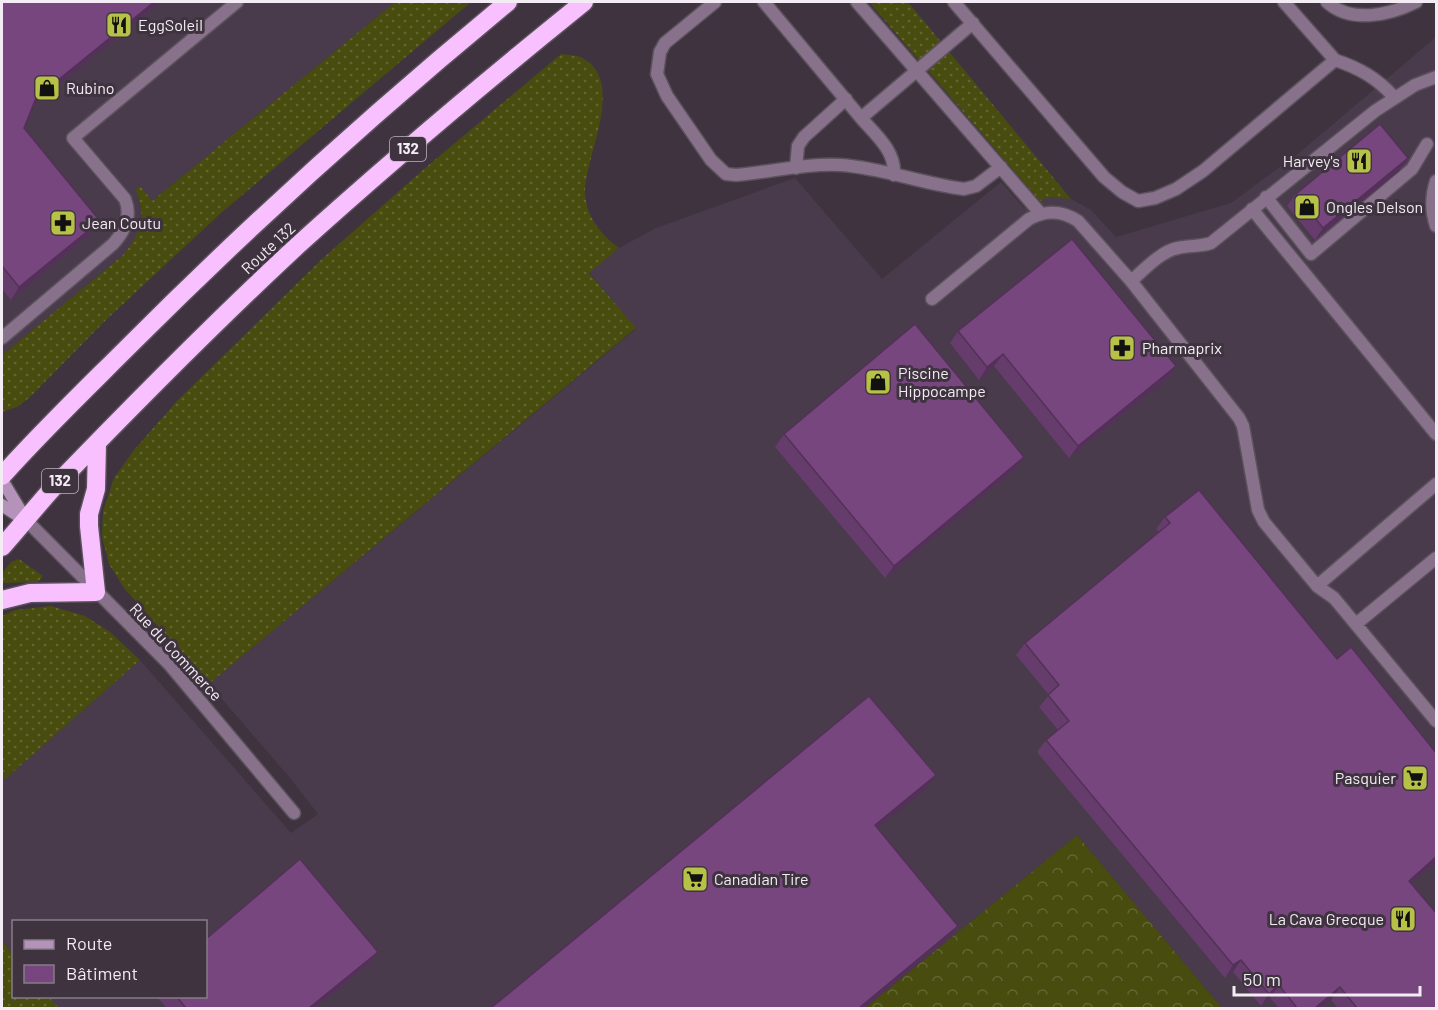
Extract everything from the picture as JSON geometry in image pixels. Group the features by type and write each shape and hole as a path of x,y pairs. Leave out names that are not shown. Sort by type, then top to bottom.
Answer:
{"highway":[{"name":"Route 132","path":"2,478 154,321 261,218 383,107 508,2"},
{"name":"Route 132","path":"2,547 51,491 202,337 297,247 420,139 584,2"},
{"path":"2,600 30,593 96,592 89,514 96,489 97,444"}],"street":[{"path":"2,338 113,244 123,231 128,219 125,200 73,138 237,2"},
{"path":"715,2 665,43 657,62 657,74 662,86 711,160 726,174 841,165 868,168 964,189 976,186 1001,167"},
{"path":"764,2 886,147 895,165 894,175"},
{"path":"857,2 1041,214"},
{"path":"954,2 1104,177 1122,192 1138,201 1155,198 1176,189 1203,171 1335,60"},
{"path":"1284,2 1335,60 1361,69 1383,85 1394,97"},
{"path":"1327,2 1343,12 1374,15 1398,10 1416,2"},
{"path":"861,118 973,23"},
{"path":"1131,280 1164,254 1176,248 1203,246 1210,243 1394,97 1415,85 1437,77"},
{"path":"796,168 798,146 804,137 846,99"},
{"path":"1266,197 1311,254 1412,169 1427,144"},
{"path":"1437,181 1433,193 1432,210 1437,226"},
{"path":"1252,209 1437,434"},
{"path":"932,299 1029,219 1041,214 1058,212 1078,221 1131,280 1239,418 1243,426 1258,510 1264,522 1317,586 1335,598 1437,721"},
{"path":"2,478 26,520"},
{"path":"1317,586 1437,484"},
{"path":"2,505 26,520"},
{"name":"Rue du Commerce","path":"26,520 169,664 294,813"},
{"path":"1356,624 1437,558"}],"shaded area":[{"path":"2,2 395,2 152,201 142,188 137,196 141,209 141,224 135,240 123,255 2,355"},
{"path":"1436,37 1436,1008 1222,1008 1077,835 865,1008 59,1008 50,998 207,998 207,920 12,920 12,954 2,940 2,782 140,660 291,833 318,814 209,684 636,329 589,272 619,248 656,228 795,178 882,279 1001,182 1024,208 1048,197 1071,199 1091,210 1116,237 1231,203 1299,153"}],"green space":[{"path":"395,2 471,2 221,213 107,319 29,398 17,407 2,412 2,355 123,255 140,228 142,216 136,189 138,186 152,201"},
{"path":"869,2 908,2 1071,199 1048,197 1040,201"},
{"path":"561,54 580,57 594,67 601,82 603,99 585,191 588,208 595,224 619,248 589,273 636,328 209,684 124,588 109,564 102,537 103,511 114,478 134,450 177,401 322,259 424,169"},
{"path":"19,559 43,576 38,582 2,583 2,573 11,562"},
{"path":"51,606 85,616 110,632 140,660 2,782 2,616 15,610"},
{"path":"1077,835 1222,1008 865,1008"},
{"path":"2,940 12,954 12,998 50,998 59,1008 5,1008 2,1005"}],"building":[{"path":"2,2 154,2 36,98 24,128 100,221 19,287 2,266"},
{"path":"1380,124 1408,158 1323,228 1296,194"},
{"path":"1072,239 1176,366 1078,446 1003,354 987,367 958,331"},
{"path":"915,324 1024,457 894,566 784,434"},
{"path":"1199,490 1337,659 1351,647 1437,754 1437,856 1409,881 1437,914 1437,1008 1357,1008 1340,987 1315,1008 1297,1008 1279,985 1269,994 1241,960 1233,965 1046,740 1069,721 1048,695 1059,685 1025,643 1170,523 1165,517"},
{"path":"869,696 936,775 875,825 958,926 859,1008 491,1008"},
{"path":"300,859 378,952 309,1008 186,1008 178,998 207,998 207,938"}],"place":[{"name":"EggSoleil","path":"119,25"},
{"name":"Rubino","path":"47,88"},
{"name":"Harvey's","path":"1359,161"},
{"name":"Ongles Delson","path":"1307,207"},
{"name":"Jean Coutu","path":"63,223"},
{"name":"Pharmaprix","path":"1122,348"},
{"name":"Piscine Hippocampe","path":"878,382"},
{"name":"Pasquier","path":"1415,778"},
{"name":"Canadian Tire","path":"695,879"},
{"name":"La Cava Grecque","path":"1403,919"}]}
